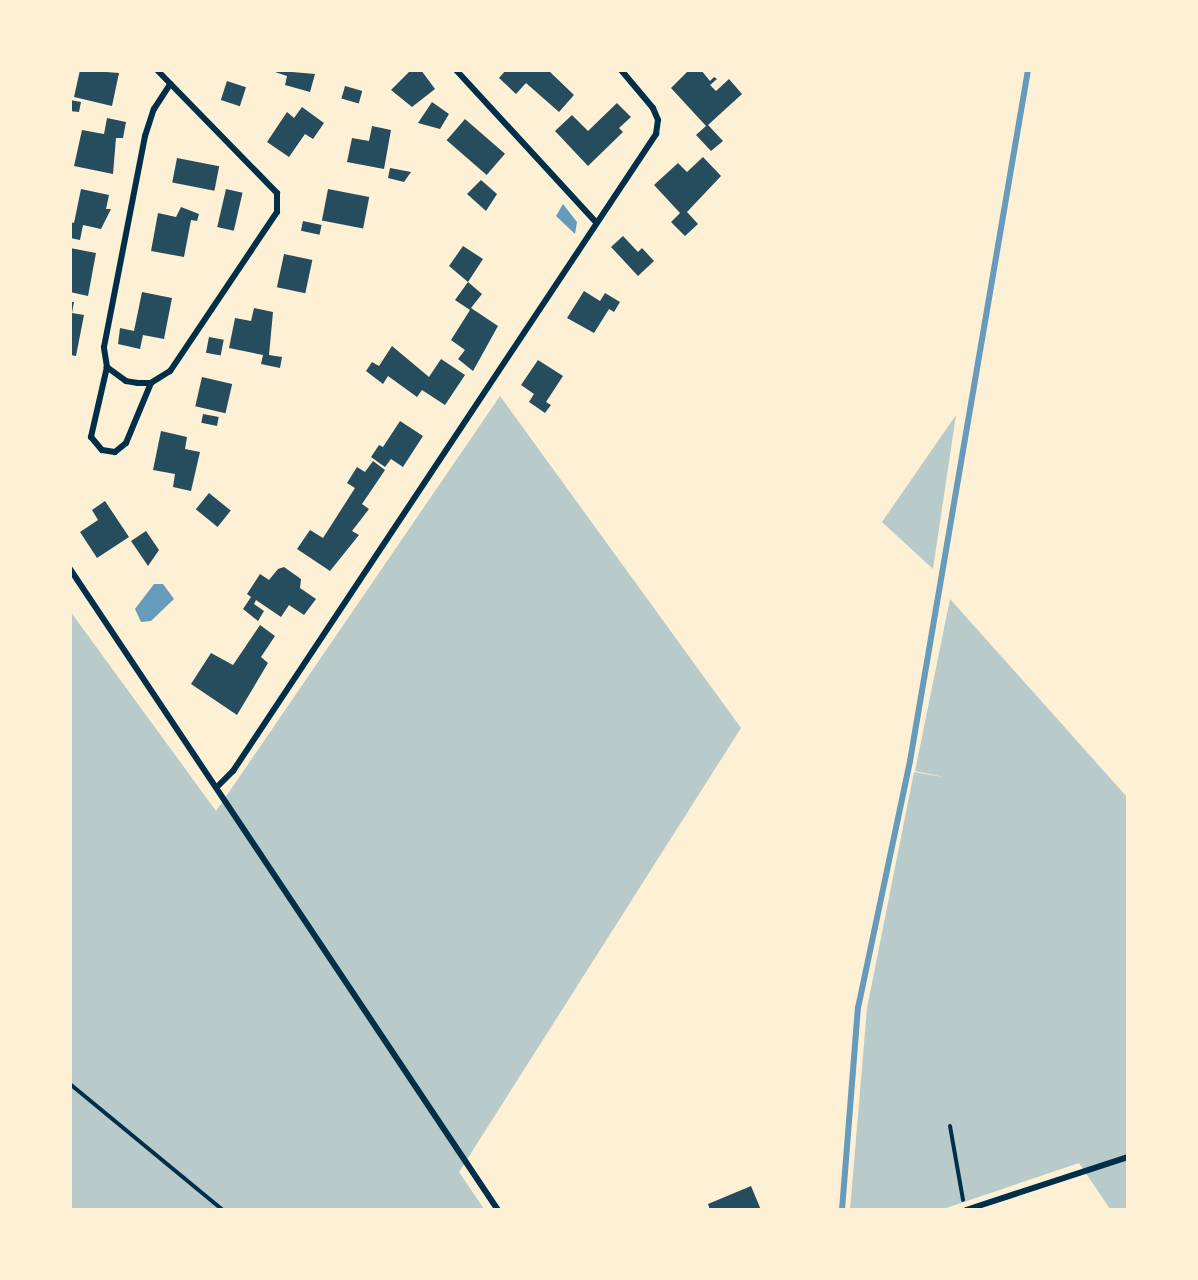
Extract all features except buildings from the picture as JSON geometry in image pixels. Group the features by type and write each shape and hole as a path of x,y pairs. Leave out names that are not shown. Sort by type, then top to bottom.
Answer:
{"street":[{"path":"157,70 277,193 277,212 170,370 151,383 126,443 115,452 102,450 91,437 107,367 104,347 145,136 154,109 170,84"},
{"path":"456,70 595,221"},
{"path":"217,787 253,741 595,221 656,134 658,120 653,108 621,70"},
{"path":"107,367 126,381 151,383"},
{"path":"70,569 498,1209"},
{"path":"965,1209 1128,1157"}],"path":[{"path":"70,1084 223,1209"},
{"path":"950,1126 965,1209"}],"shaded area":[{"path":"500,396 741,728 459,1172 484,1209 71,1209 70,611 216,811"},
{"path":"956,415 933,569 882,522"},
{"path":"950,599 1127,797 1127,1209 1110,1209 1079,1163 943,1209 850,1210 867,1008 914,772 948,778 915,771"}],"water":[{"path":"563,204 577,222 575,234 556,216"},
{"path":"154,584 163,584 174,599 151,621 141,622 135,609"}],"waterway":[{"path":"842,1210 858,1008 910,761 1028,70"}]}
